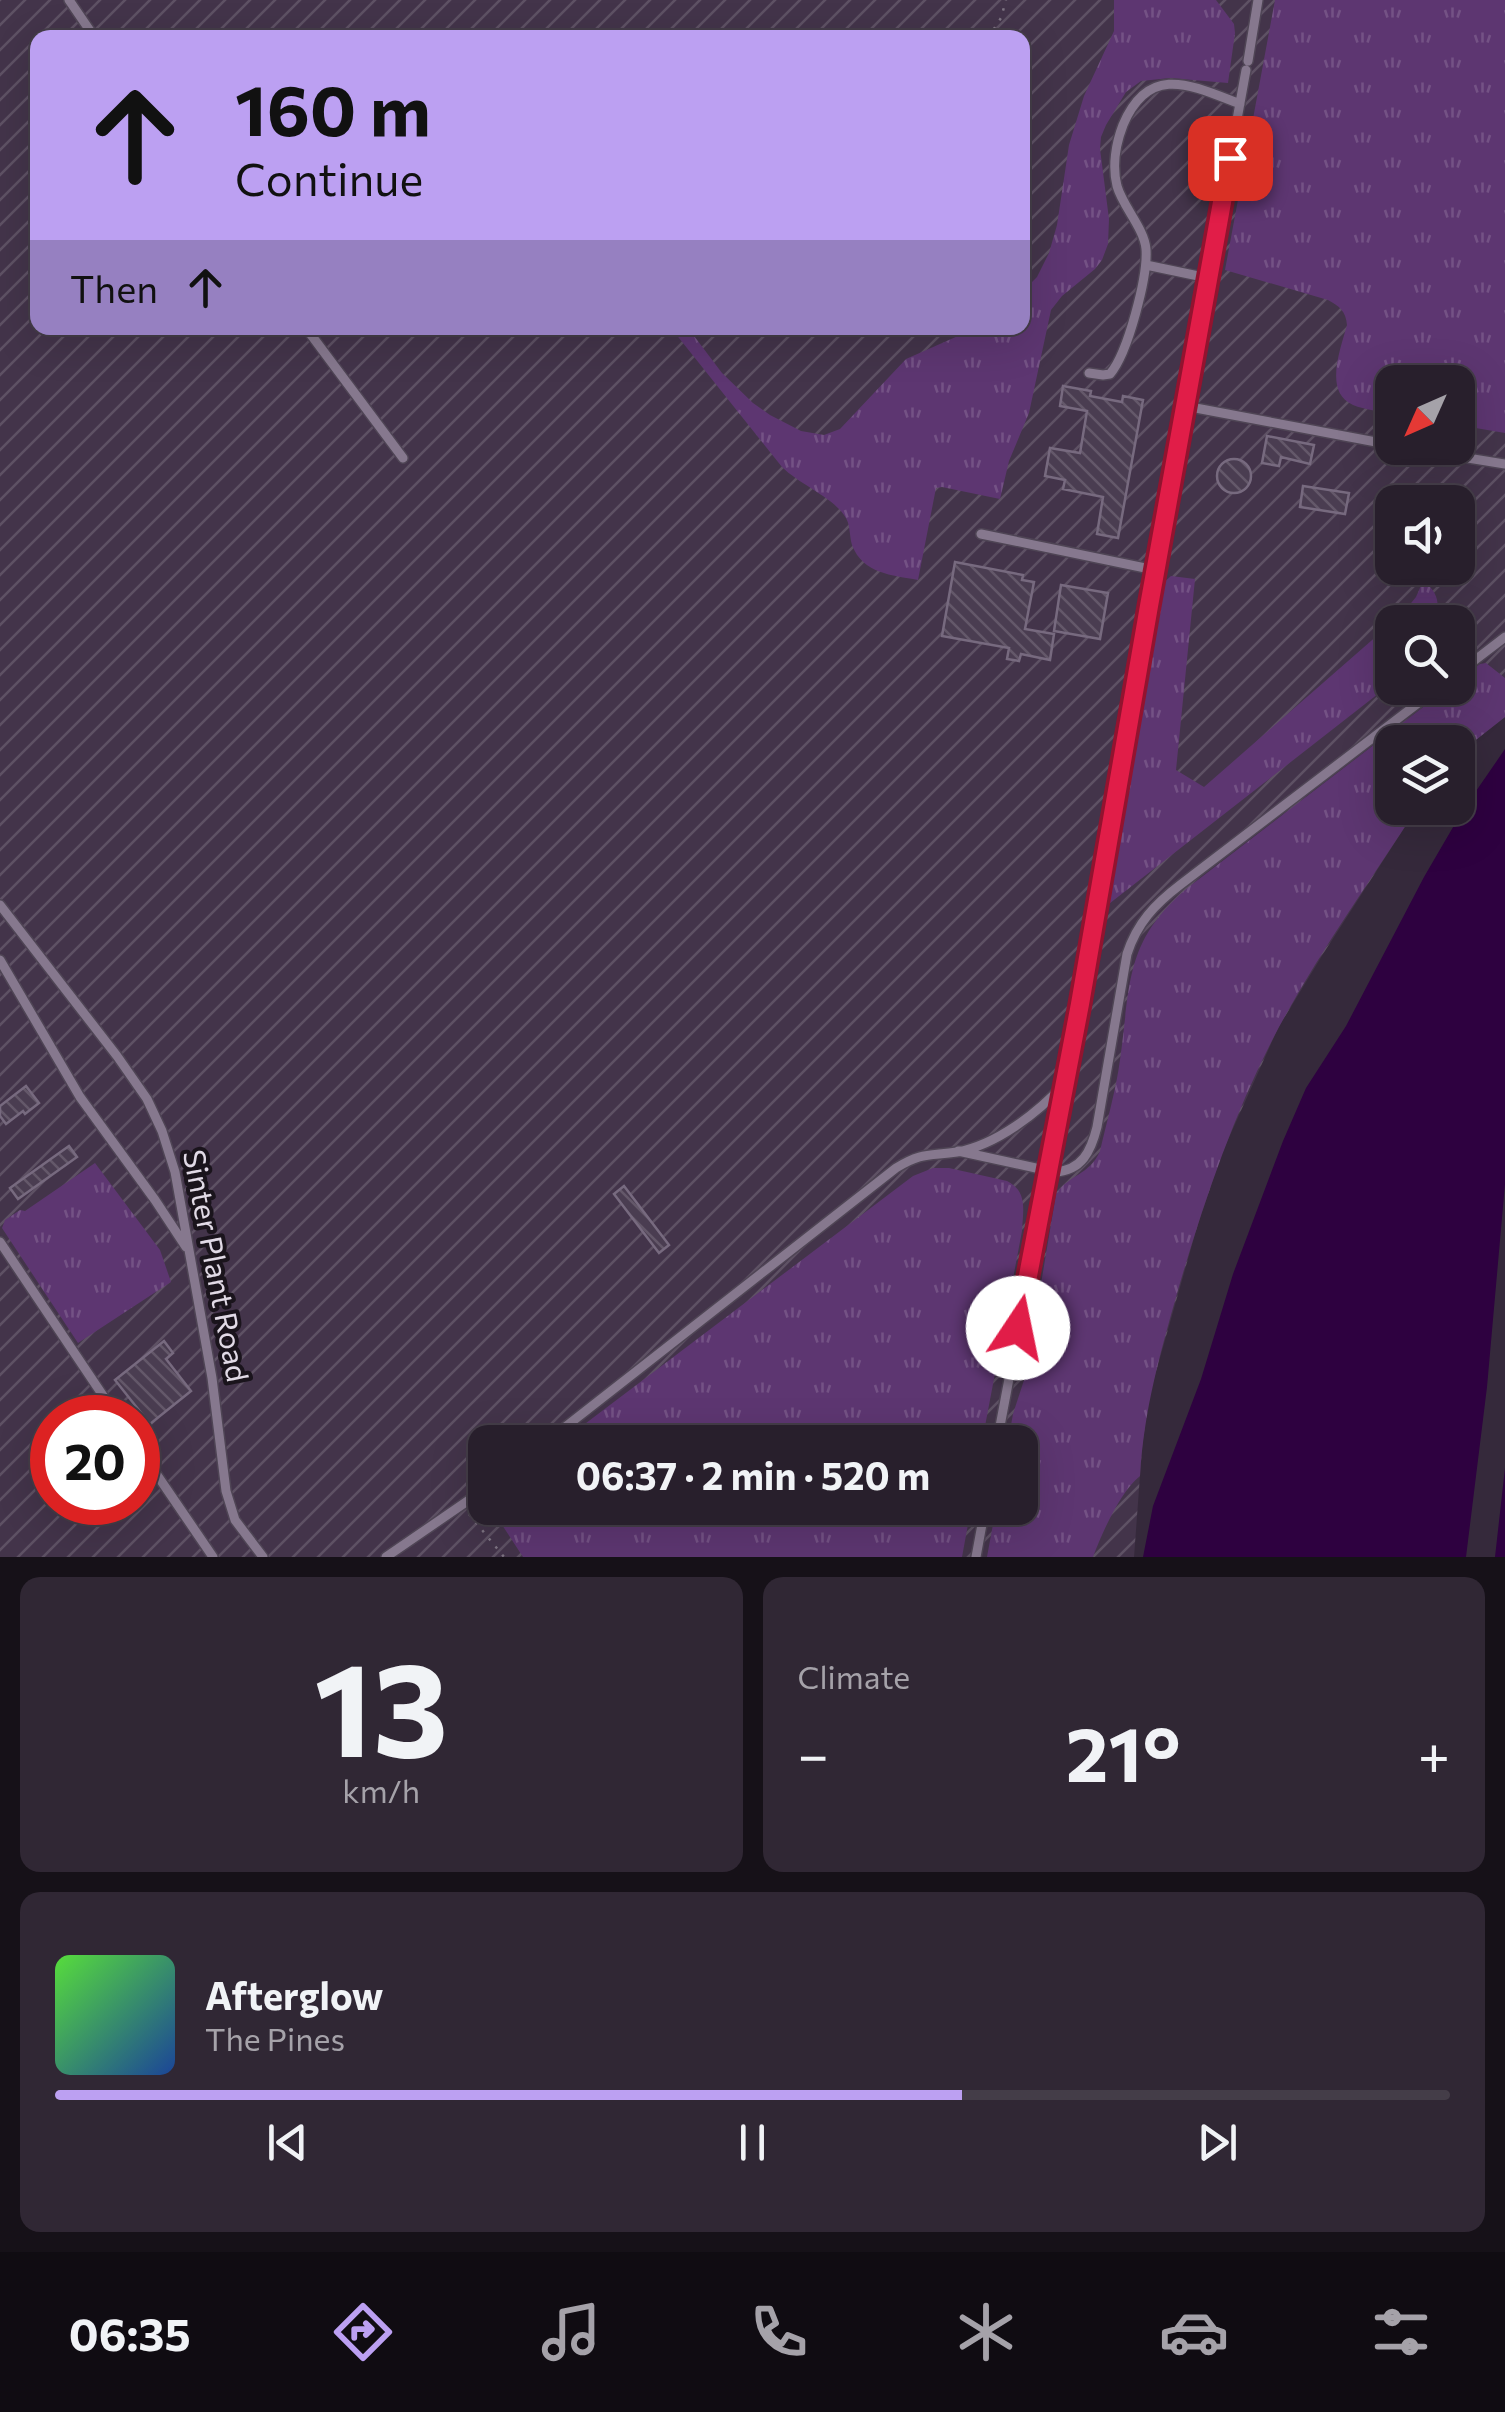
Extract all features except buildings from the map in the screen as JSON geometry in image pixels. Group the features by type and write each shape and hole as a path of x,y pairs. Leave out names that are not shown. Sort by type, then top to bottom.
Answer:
{"lane":[{"path":"69,0 90,30"},
{"path":"1000,1425 1085,976 1258,0"},
{"path":"1089,372 1110,374 1121,358 1146,264 1146,244 1122,198 1115,171 1120,131 1134,103 1151,88 1167,85 1196,89 1240,104"},
{"path":"1146,264 1208,278"},
{"path":"311,335 402,458"},
{"path":"1185,406 1375,442"},
{"path":"1475,459 1505,464"},
{"path":"982,534 1155,570"},
{"path":"1475,659 1505,637"},
{"path":"568,1425 896,1168 927,1153 958,1152 1048,1171 1063,1172 1076,1166 1092,1144 1125,962 1136,931 1147,915 1180,885 1416,705"},
{"name":"Sinter Plant Road","path":"0,905 117,1056 154,1112 175,1172 212,1378 226,1491 235,1520 264,1557"},
{"path":"0,960 80,1097 188,1250"},
{"path":"958,1152 1020,1122 1065,1082"},
{"path":"0,1242 103,1395"},
{"path":"160,1479 213,1557"},
{"path":"386,1557 468,1501"},
{"path":"976,1557 982,1525"}],"path":[{"path":"993,30 1006,0"},
{"path":"462,1506 504,1557"}],"shaded area":[{"path":"0,0 1505,0 1505,717 1475,741 1475,725 1375,725 1375,825 1406,825 1278,1028 1222,1153 1148,1400 1134,1557 0,1557"},
{"path":"1505,749 1505,1557 1143,1557 1153,1506 1201,1379 1233,1274 1306,1088 1346,1026 1454,825 1475,825 1475,793"}],"green space":[{"path":"1114,0 1216,0 1234,24 1228,83 1170,78 1141,81 1126,92 1101,137 1108,244 1095,269 1051,310 1029,413 1009,461 1000,499 936,488 918,580 879,572 857,555 848,522 839,508 782,467 677,335 693,335 722,373 770,415 801,431 824,435 840,429 906,359 960,335 1030,335 1030,284 1049,253 1069,145 1084,96 1114,31"},
{"path":"1275,0 1505,0 1505,433 1475,428 1475,365 1375,365 1375,410 1353,405 1344,399 1336,380 1347,325 1341,310 1328,300 1225,270"},
{"path":"1171,576 1195,579 1176,770 1204,787 1375,638 1375,696 1105,907 1160,593 1162,584"},
{"path":"1421,585 1428,585 1437,605 1410,605"},
{"path":"1486,663 1505,678 1505,717 1475,741 1475,725 1400,725 1426,705 1475,705 1475,668"},
{"path":"1375,744 1375,825 1406,825 1295,999 1263,1058 1235,1123 1199,1223 1165,1337 1149,1405 1140,1476 1119,1502 1093,1557 987,1557 993,1525 1038,1525 1038,1425 1011,1425 1026,1374 1056,1194 1091,1165 1100,1151 1118,1071 1134,964 1153,925 1190,886"},
{"path":"95,1163 160,1250 171,1282 78,1343 2,1228 5,1220 25,1211"},
{"path":"933,1168 949,1168 1007,1181 1018,1190 1023,1202 1022,1231 985,1425 583,1425 913,1176"},
{"path":"502,1525 968,1525 962,1557 523,1557"}],"pier":[{"path":"1505,1184 1505,1468 1495,1557 1466,1557 1487,1387"}],"route":[{"path":"1018,1328 1080,1004 1230,158"}]}
